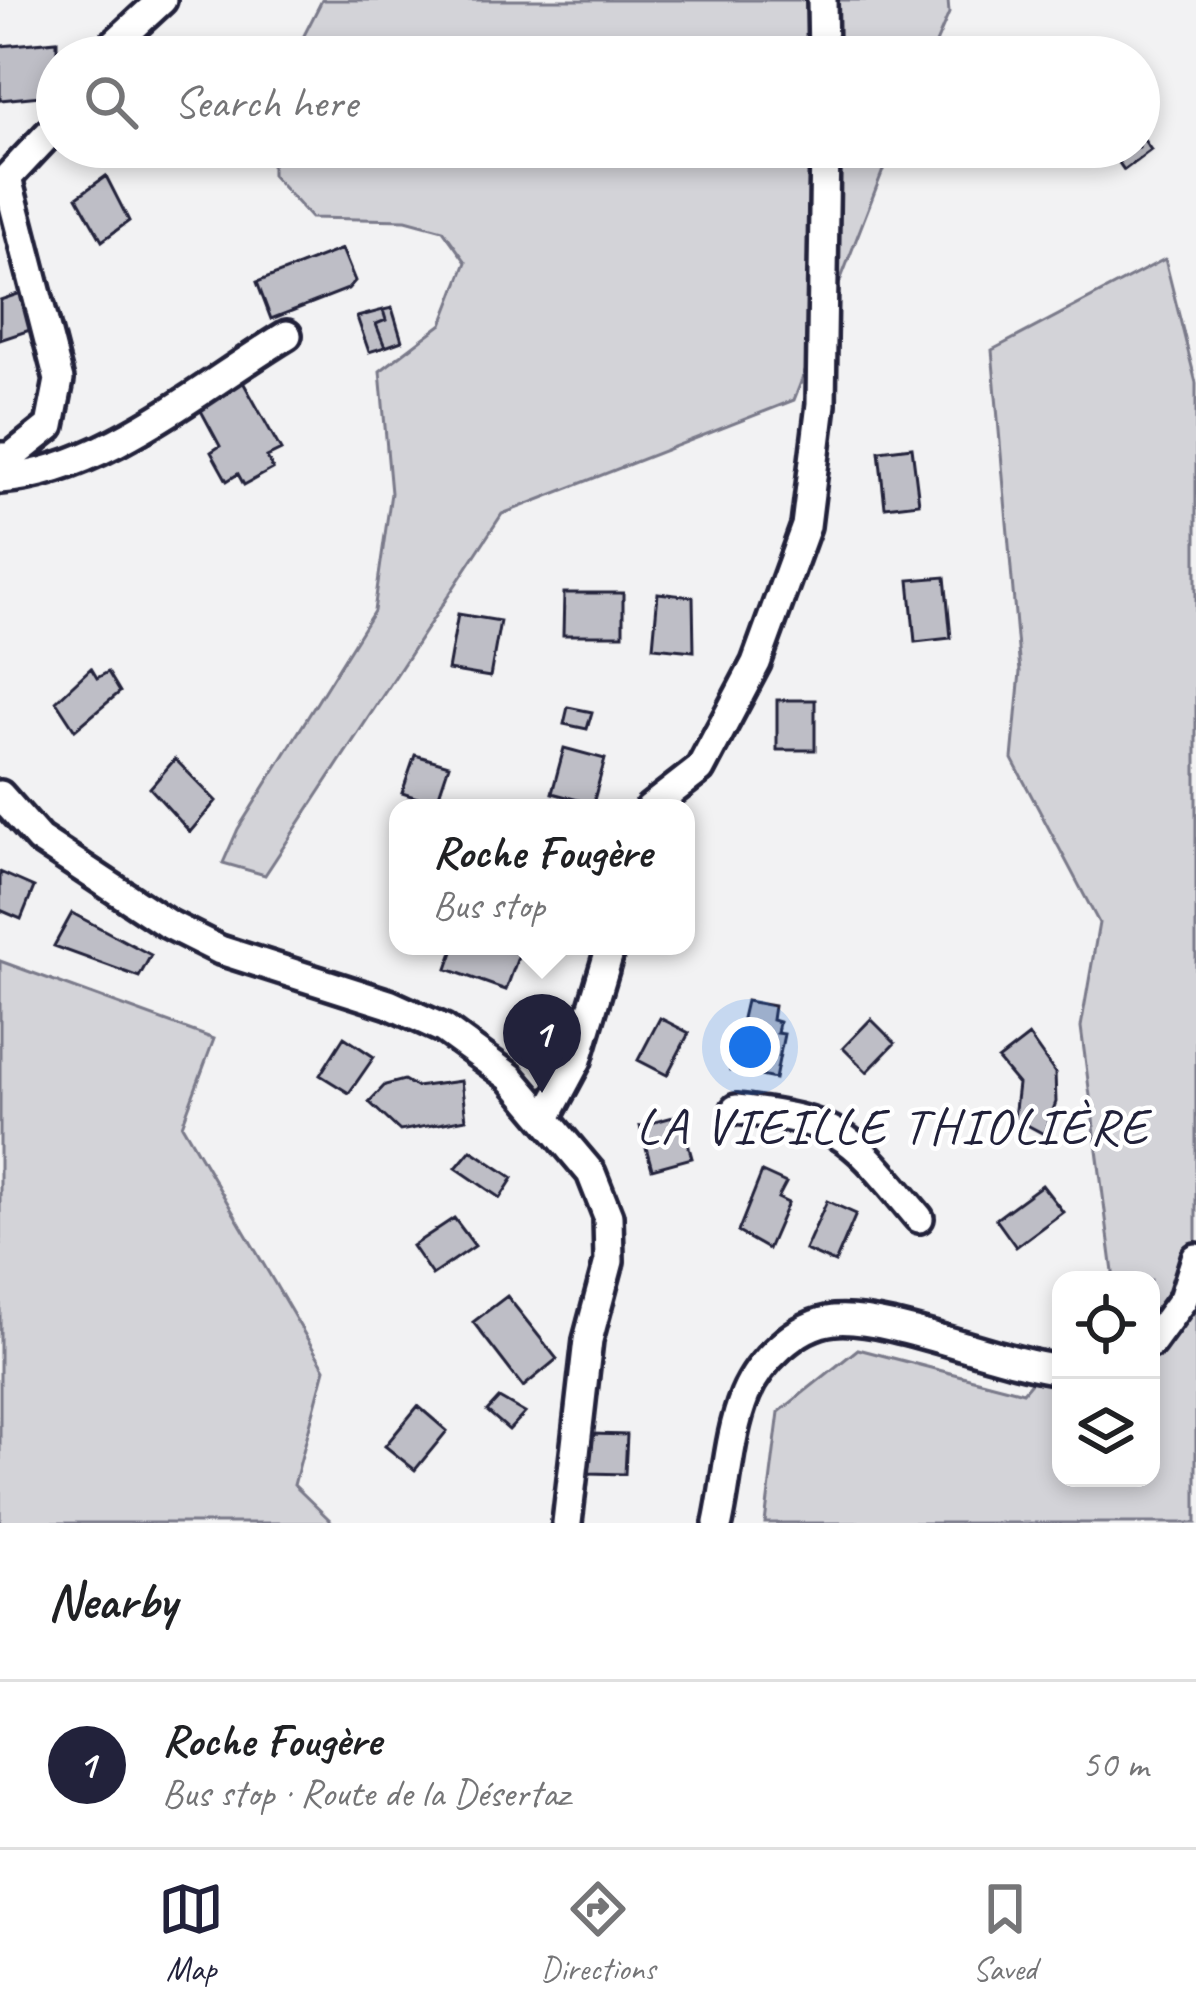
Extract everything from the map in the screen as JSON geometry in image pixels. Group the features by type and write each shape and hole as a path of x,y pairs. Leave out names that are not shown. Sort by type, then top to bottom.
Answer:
{"street":[{"path":"123,36 162,0"},
{"path":"822,0 823,36"},
{"path":"0,457 11,457 50,426 59,380 7,178 36,147"},
{"path":"662,799 700,770 756,663 806,526 821,404 825,168"},
{"path":"0,479 49,470 120,439 287,335"},
{"path":"0,795 39,839 101,885 220,950 389,1004 445,1029 509,1077 592,1172 608,1216 610,1261 588,1340 567,1523"},
{"path":"546,1118 577,1060 608,955"},
{"path":"736,1109 795,1116 843,1132 919,1218"},
{"path":"1160,1331 1183,1299 1196,1258"},
{"path":"718,1523 744,1397 781,1346 815,1324 835,1320 881,1325 983,1356 1052,1368"}],"shaded area":[{"path":"322,0 948,0 949,13 939,36 304,36"},
{"path":"272,168 884,168 794,400 502,514 265,875 223,863 238,829 374,611 391,493 380,371 442,324 466,262 443,230 406,220 311,218 272,175"},
{"path":"1165,259 1196,383 1196,1523 765,1523 779,1412 858,1349 1023,1392 1052,1358 1052,1487 1160,1487 1160,1271 1113,1271 1081,1027 1099,923 1012,759 1020,672 992,350"},
{"path":"0,961 214,1039 182,1125 325,1369 294,1485 333,1523 0,1523"}],"building":[{"path":"36,43 36,96 0,100 0,46"},
{"path":"106,176 129,221 102,241 77,197"},
{"path":"342,249 355,281 348,289 271,319 257,282"},
{"path":"24,292 36,328 0,340 0,300"},
{"path":"392,308 402,341 385,347 376,324 386,320 383,310"},
{"path":"383,310 386,320 376,324 385,347 369,352 357,317"},
{"path":"243,382 281,450 267,457 273,469 244,485 238,474 227,481 211,452 220,446 199,407"},
{"path":"912,447 919,503 885,507 879,451"},
{"path":"945,577 951,638 915,642 909,580"},
{"path":"564,593 623,593 623,635 563,635"},
{"path":"658,593 693,597 694,651 653,647"},
{"path":"458,614 500,621 490,677 448,670"},
{"path":"91,668 97,678 108,672 120,692 75,730 56,701"},
{"path":"777,700 815,700 815,750 777,750"},
{"path":"568,707 592,712 587,729 564,724"},
{"path":"564,748 605,759 594,799 552,793"},
{"path":"415,755 449,765 438,799 402,793"},
{"path":"175,759 216,801 190,832 150,788"},
{"path":"0,872 34,887 21,919 0,910"},
{"path":"72,913 151,955 139,977 54,946"},
{"path":"452,955 519,955 506,990 447,969"},
{"path":"746,1001 774,1006 772,1020 779,1022 777,1033 784,1034 775,1079 730,1070"},
{"path":"660,1018 689,1033 667,1075 638,1060"},
{"path":"871,1019 895,1043 867,1072 843,1048"},
{"path":"1029,1036 1055,1073 1056,1102 1044,1134 1014,1118 1018,1084 998,1060"},
{"path":"344,1037 374,1057 349,1093 320,1075"},
{"path":"404,1080 416,1087 461,1081 466,1119 400,1131 369,1102 385,1085"},
{"path":"680,1115 692,1158 652,1169 640,1126"},
{"path":"471,1150 513,1178 500,1198 456,1168"},
{"path":"762,1172 786,1183 778,1198 788,1203 768,1249 738,1232"},
{"path":"1042,1185 1063,1212 1016,1247 996,1219"},
{"path":"827,1201 856,1214 835,1263 805,1250"},
{"path":"454,1218 475,1246 432,1275 412,1246"},
{"path":"507,1296 557,1359 523,1387 473,1322"},
{"path":"499,1398 525,1413 509,1430 487,1411"},
{"path":"418,1406 447,1431 415,1470 385,1446"},
{"path":"591,1434 627,1435 625,1474 589,1473"}],"place":[{"name":"Roche Fougère","path":"542,1093"}],"district":[{"name":"LA VIEILLE THIOLIÈRE","path":"893,1126"}]}
